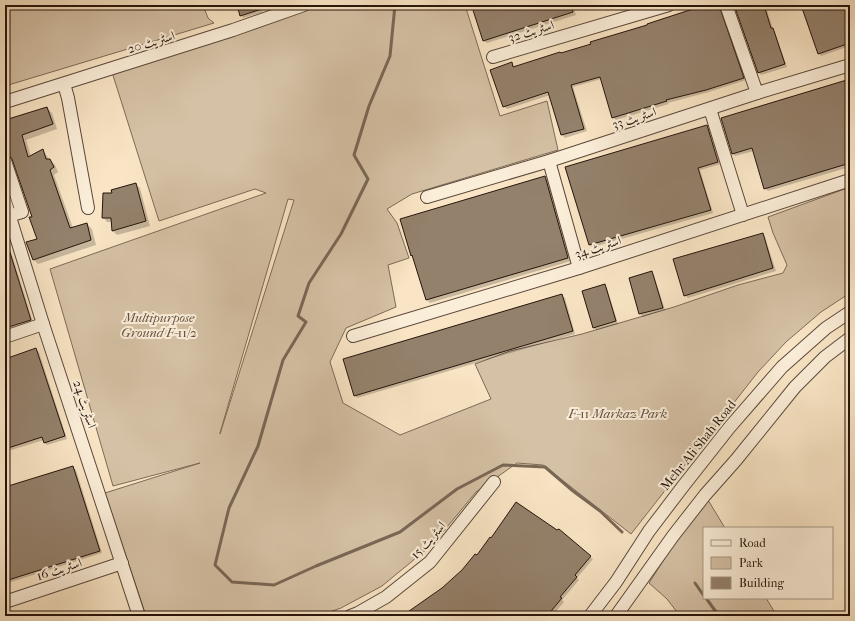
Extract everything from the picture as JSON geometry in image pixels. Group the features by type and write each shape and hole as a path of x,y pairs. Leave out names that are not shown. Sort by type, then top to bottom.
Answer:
{"street":[{"name":"اسٹریٹ 20","path":"5,102 233,30 304,5"},
{"name":"اسٹریٹ 32","path":"493,57 669,5"},
{"path":"726,5 757,93"},
{"name":"اسٹریٹ 33","path":"426,197 549,161 757,93 850,65"},
{"path":"64,84 68,98 88,208"},
{"path":"710,108 744,214"},
{"path":"5,161 22,212 7,216"},
{"path":"549,161 579,268"},
{"name":"اسٹریٹ 34","path":"353,336 579,268 850,180"},
{"name":"اسٹریٹ 24","path":"5,201 7,216 44,324 139,616"},
{"name":"Mehr Ali Shah Road","path":"590,616 616,582 649,531 729,428 782,367 826,328 850,312"},
{"path":"5,337 44,324"},
{"path":"616,616 673,536 705,495 736,460 795,387 825,356 850,338"},
{"name":"اسٹریٹ 15","path":"350,616 386,597 430,562 494,482"},
{"name":"اسٹریٹ 16","path":"5,602 122,563"}],"green space":[{"path":"5,5 203,5 208,18 214,23 5,86"},
{"path":"306,5 465,5 500,116 547,101 558,150 412,194 387,209 397,223 409,258 388,265 396,307 346,328 330,362 343,403 400,435 491,399 475,364 510,351 582,334 674,307 738,285 783,273 787,265 773,233 768,217 850,187 850,293 821,312 786,342 758,372 631,534 543,465 517,463 476,492 433,544 382,586 341,608 318,616 146,616 105,493 200,463 113,486 50,269 266,193 255,189 159,221 111,69","holes":["288,199 294,200 220,434"]},
{"path":"705,495 724,527 703,527 703,599 767,599 777,616 680,616 667,599 649,583"}],"building":[{"path":"237,5 268,5 268,7 240,16"},
{"path":"480,5 571,5 573,12 483,41 472,7"},
{"path":"705,5 719,5 744,78 706,90 666,100 667,101 612,118 600,77 571,85 584,129 561,135 548,92 503,107 490,70 512,62 513,67 591,44 590,42 647,25"},
{"path":"734,5 764,5 785,64 758,73"},
{"path":"801,5 850,5 850,43 818,54"},
{"path":"850,79 850,163 764,189 752,148 732,154 721,118"},
{"path":"47,107 53,124 22,135 28,157 43,149 46,159 50,159 54,167 50,170 70,228 87,223 91,240 33,260 26,242 37,239 29,217 32,217 5,142 5,120"},
{"path":"707,125 718,162 698,168 711,210 589,245 565,167"},
{"path":"545,176 568,258 426,300 400,219"},
{"path":"136,183 146,221 112,231 111,218 102,218 103,193 112,193 111,190"},
{"path":"763,233 773,268 684,296 673,259"},
{"path":"5,243 7,243 31,320 5,328"},
{"path":"652,271 663,308 639,314 629,278"},
{"path":"605,284 616,321 593,328 582,291"},
{"path":"562,294 573,331 354,396 343,359"},
{"path":"36,348 65,436 44,443 42,437 5,449 5,359"},
{"path":"73,466 100,551 5,581 5,487"},
{"path":"516,502 557,530 559,529 591,556 575,575 577,577 560,597 562,598 547,616 402,616 442,588 462,570 475,554 477,555 490,537 491,538"}],"waterway":[{"path":"395,5 390,56 369,106 354,155 368,179 341,234 309,283 298,316 306,322 283,360 258,446 229,508 215,565 232,582 274,585 316,566 400,532 457,489 503,465 545,467 573,491 600,511 622,532"},
{"path":"695,583 703,595"},
{"path":"707,599 719,616"}],"park label":[{"name":"Multipurpose Ground F-11/2","path":"159,324"},
{"name":"F-11 Markaz Park","path":"618,413"}]}
